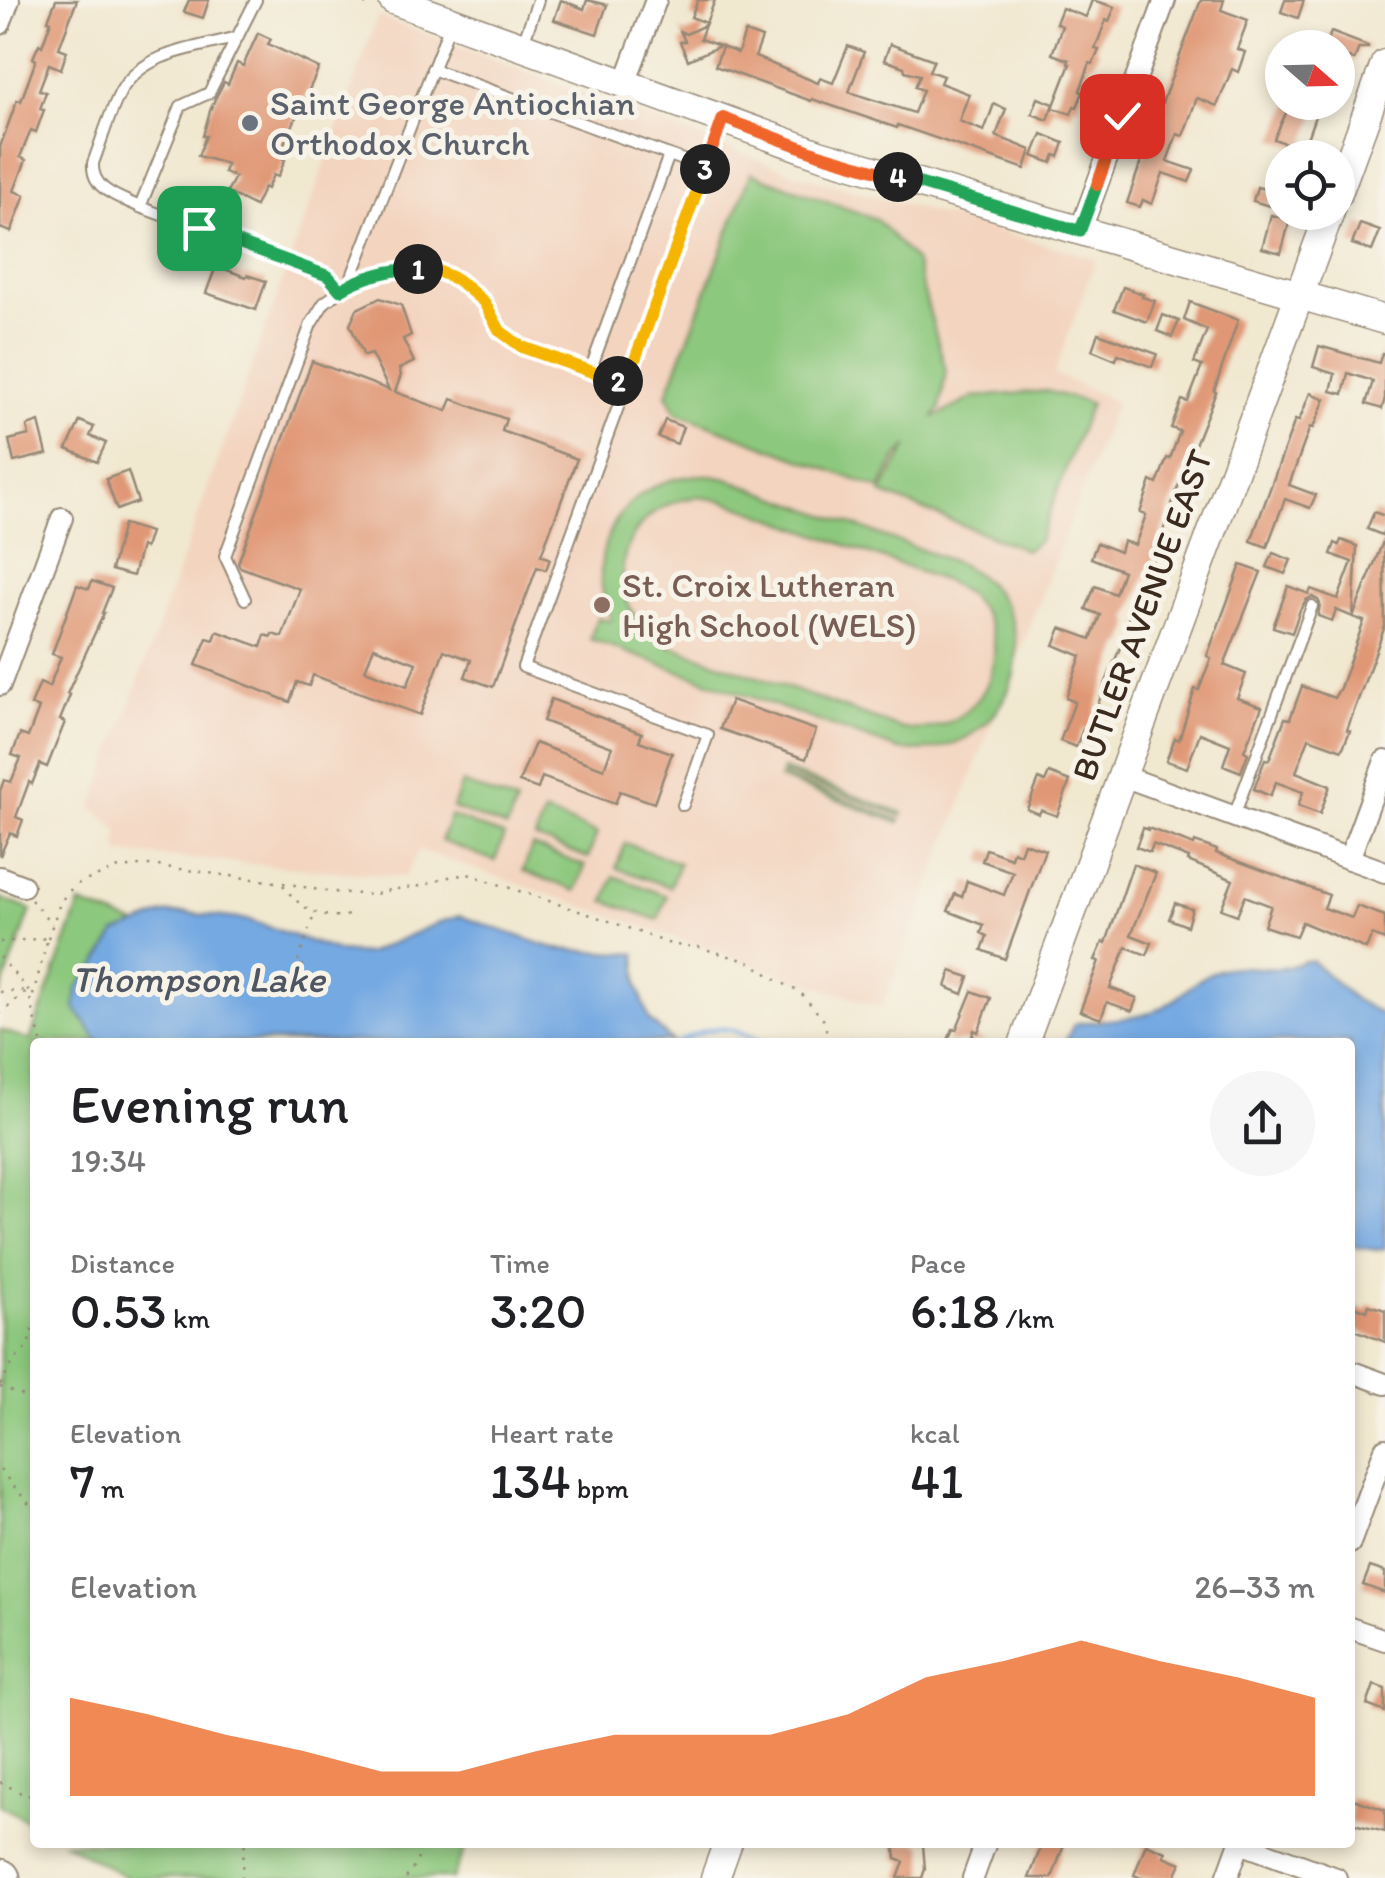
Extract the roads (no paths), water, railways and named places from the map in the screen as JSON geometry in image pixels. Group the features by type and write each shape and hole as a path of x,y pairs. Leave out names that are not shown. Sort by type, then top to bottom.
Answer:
{"street":[{"path":"0,24 9,0"},
{"path":"393,0 819,154 1385,320"},
{"path":"625,83 656,0"},
{"path":"1080,231 1165,0"},
{"path":"1355,146 1385,64"},
{"name":"BUTLER AVENUE EAST","path":"1025,1038 1323,230"},
{"path":"0,685 62,518"},
{"path":"1350,859 1385,761"},
{"path":"1122,776 1385,872"},
{"path":"0,877 23,886"},
{"path":"1355,1373 1385,1384"},
{"path":"1355,1530 1385,1448"},
{"path":"1355,1630 1385,1640"},
{"path":"715,1878 726,1848"},
{"path":"973,1878 984,1848"},
{"path":"1226,1878 1238,1848"},
{"path":"1254,1848 1336,1878"}],"lane":[{"path":"140,207 181,106 209,94 256,0"},
{"path":"522,46 538,0"},
{"path":"345,287 451,21"},
{"path":"238,37 153,60 137,71 122,90 92,174 109,193 140,207 328,276 345,287"},
{"path":"432,69 705,168"},
{"path":"683,804 708,735 523,667 723,118"},
{"path":"590,371 669,155"},
{"path":"245,598 225,556 311,324 324,303 345,287 398,268 433,269 458,280 478,296 500,331 522,347 626,384"},
{"path":"1234,817 1312,606"}],"water":[{"name":"Thompson Lake","path":"164,914 249,920 340,952 367,954 460,916 556,949 636,954 638,986 649,1020 669,1038 96,1038 75,1008 77,988 116,933"},
{"path":"1312,961 1354,999 1385,1016 1385,1248 1355,1247 1355,1038 1067,1038 1074,1024 1128,1018 1167,1005 1218,970 1292,966"}],"waterway":[{"path":"688,1038 711,1029 728,1029 752,1038"}],"place":[{"name":"Saint George Antiochian Orthodox Church","path":"250,123"},
{"name":"St. Croix Lutheran High School (WELS)","path":"602,605"}]}
